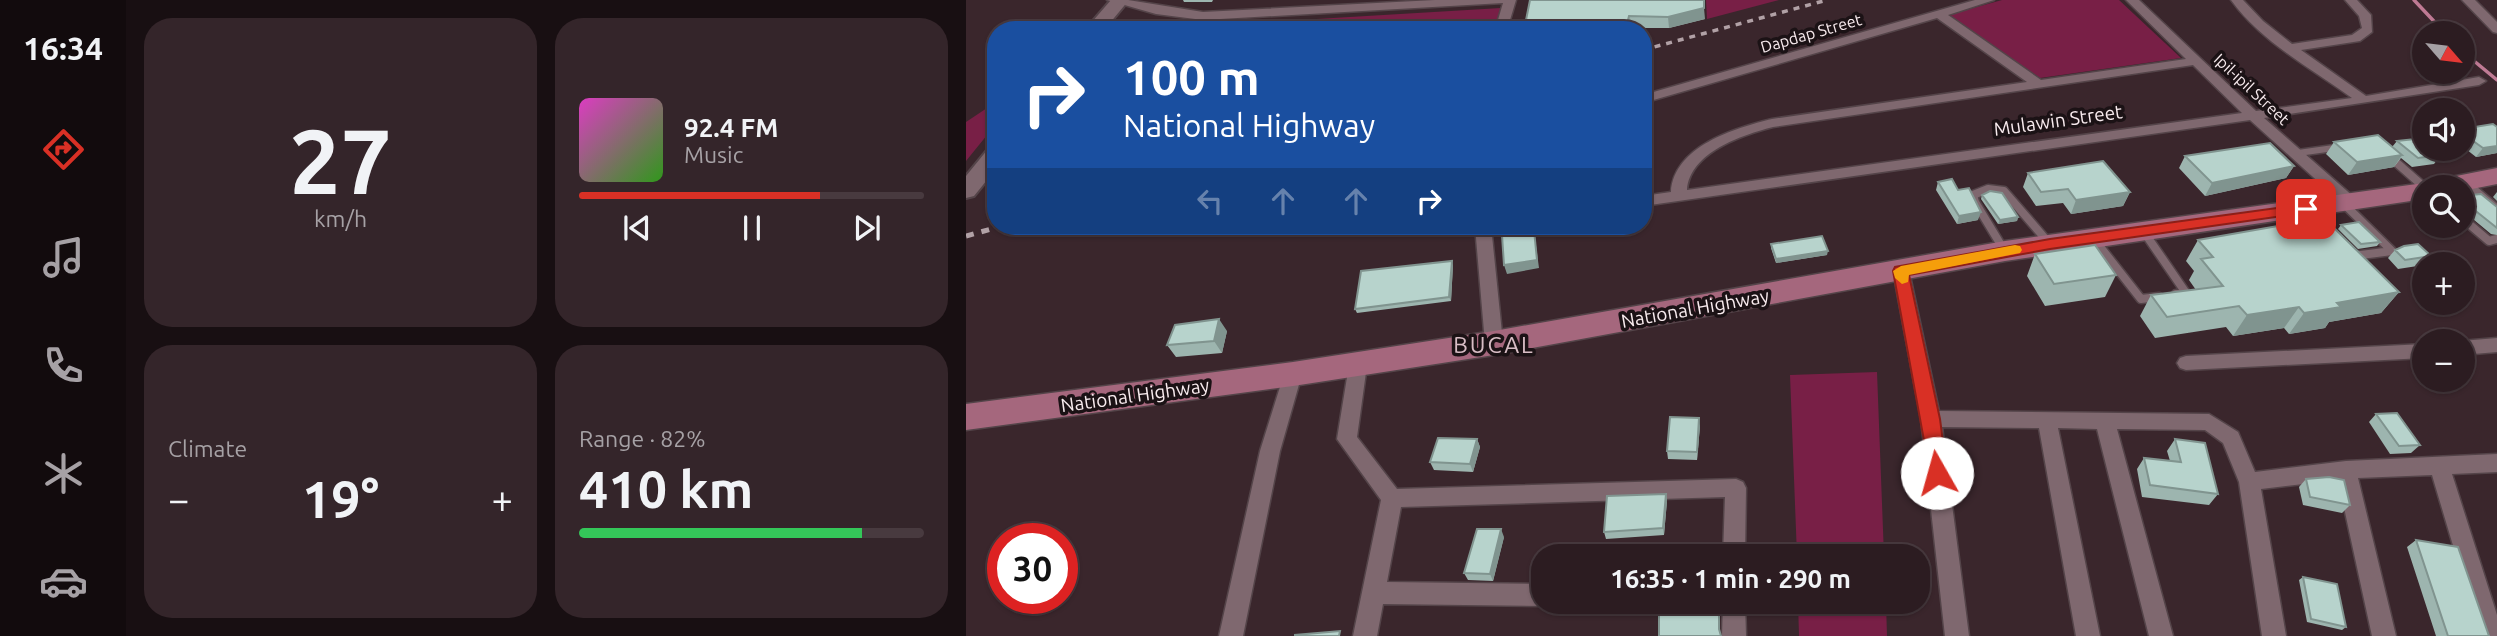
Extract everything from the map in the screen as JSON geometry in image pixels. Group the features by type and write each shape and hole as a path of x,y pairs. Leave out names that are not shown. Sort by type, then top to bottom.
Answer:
{"main road":[{"path":"1101,21 1117,1"},
{"path":"966,191 987,165"},
{"path":"2475,180 2497,176"},
{"name":"National Highway","path":"966,417 1293,374 1494,344 2005,251 2143,231 2310,214 2347,203 2412,191"}],"street":[{"path":"1117,1 1156,10 1203,16 1500,0"},
{"path":"1504,21 1510,0"},
{"name":"Dapdap Street","path":"1652,96 1988,0"},
{"name":"Ipil-ipil Street","path":"2132,0 2251,114 2298,153 2347,203"},
{"path":"2237,0 2261,25 2364,100"},
{"path":"2292,48 2356,38 2368,29 2365,15 2351,0"},
{"path":"2468,0 2496,26"},
{"path":"1940,15 2037,83"},
{"path":"1679,196 1681,177 1695,160 1718,142 1744,130 1772,123 2196,61"},
{"name":"Mulawin Street","path":"1652,200 2364,100 2479,81"},
{"path":"1484,235 1494,344"},
{"path":"1901,271 1931,419 1956,636"},
{"path":"2475,347 2497,345"},
{"path":"2186,363 2412,352"},
{"path":"1358,365 1347,439 1392,498 1365,636"},
{"path":"1231,636 1270,451 1293,374"},
{"path":"1931,419 2209,422 2231,438 2249,482 2274,636"},
{"path":"2047,420 2088,636"},
{"path":"2105,421 2161,636"},
{"path":"2249,482 2346,470 2497,463"},
{"path":"2440,467 2492,636"},
{"path":"2346,470 2384,636"},
{"path":"1392,498 1736,488 1734,544"},
{"path":"1374,593 1531,595"},
{"path":"1734,614 1734,636"}],"lane":[{"path":"2298,153 2346,146"},
{"path":"2385,153 2412,178"},
{"path":"2005,251 1975,202 1973,195 1978,191 1996,188 2004,191 2050,244"},
{"path":"2475,196 2497,208"},
{"path":"2343,247 2353,256 2392,251 2347,203"},
{"path":"2475,229 2489,241 2497,239"},
{"path":"2093,238 2141,299 2186,293 2143,231"}],"shaded area":[{"path":"1706,0 1779,0 1707,19"},
{"path":"2002,0 2119,0 2181,58 2040,78 1948,15"},
{"path":"1501,8 1496,21 1281,21"},
{"path":"987,108 987,135 966,161 966,122"},
{"path":"1877,372 1884,544 1797,544 1790,375"},
{"path":"1798,614 1886,614 1887,636 1799,636"}],"building":[{"path":"1530,0 1704,0 1704,8 1668,17 1629,16 1628,21 1526,21"},
{"path":"2493,124 2497,127 2497,146 2483,148 2475,142 2475,127"},
{"path":"2378,135 2402,155 2357,162 2334,142"},
{"path":"2412,139 2412,153 2397,141"},
{"path":"2270,143 2294,166 2212,183 2185,156"},
{"path":"2103,161 2130,192 2076,200 2068,189 2041,192 2028,173"},
{"path":"1952,179 1958,190 1969,188 1981,212 1959,216 1938,182"},
{"path":"1990,191 2002,193 2018,217 2000,220 1982,195"},
{"path":"2481,194 2497,207 2497,228 2475,210 2475,195"},
{"path":"2324,218 2399,292 2337,303 2341,307 2304,313 2299,307 2247,315 2239,306 2167,317 2151,295 2223,286 2201,259 2213,257 2198,240"},
{"path":"2359,222 2380,242 2361,244 2341,225"},
{"path":"1502,235 1534,235 1537,260 1504,265"},
{"path":"1822,236 1828,251 1776,259 1771,244"},
{"path":"2418,244 2427,252 2412,252 2412,259 2405,260 2395,250"},
{"path":"2095,245 2116,275 2054,284 2035,254"},
{"path":"1452,261 1449,297 1355,309 1361,271"},
{"path":"1219,319 1214,341 1167,345 1175,325"},
{"path":"2397,413 2420,445 2399,446 2376,414"},
{"path":"1670,417 1699,418 1697,452 1667,451"},
{"path":"1438,438 1477,439 1470,464 1430,462"},
{"path":"2175,439 2205,443 2218,494 2150,485 2144,458 2181,462"},
{"path":"2329,477 2344,480 2350,505 2310,497 2306,479"},
{"path":"1666,494 1663,528 1604,532 1607,496"},
{"path":"1477,529 1501,529 1490,574 1464,573"},
{"path":"2416,540 2458,547 2489,636 2448,636"},
{"path":"2303,577 2337,584 2346,627 2311,619"},
{"path":"1659,614 1719,614 1721,636 1659,636"},
{"path":"1340,631 1339,636 1295,636 1295,635"}],"waterway":[{"path":"2414,0 2434,21"},
{"path":"2475,62 2497,80"}],"railway":[{"path":"1652,48 1827,0"},
{"path":"966,236 987,230"}],"slow traffic":[{"path":"1902,278 1901,271 2015,250"}],"district":[{"name":"BUCAL","path":"1494,345"}],"route":[{"path":"1937,473 1931,419 1901,271 2050,244 2306,209"}]}
